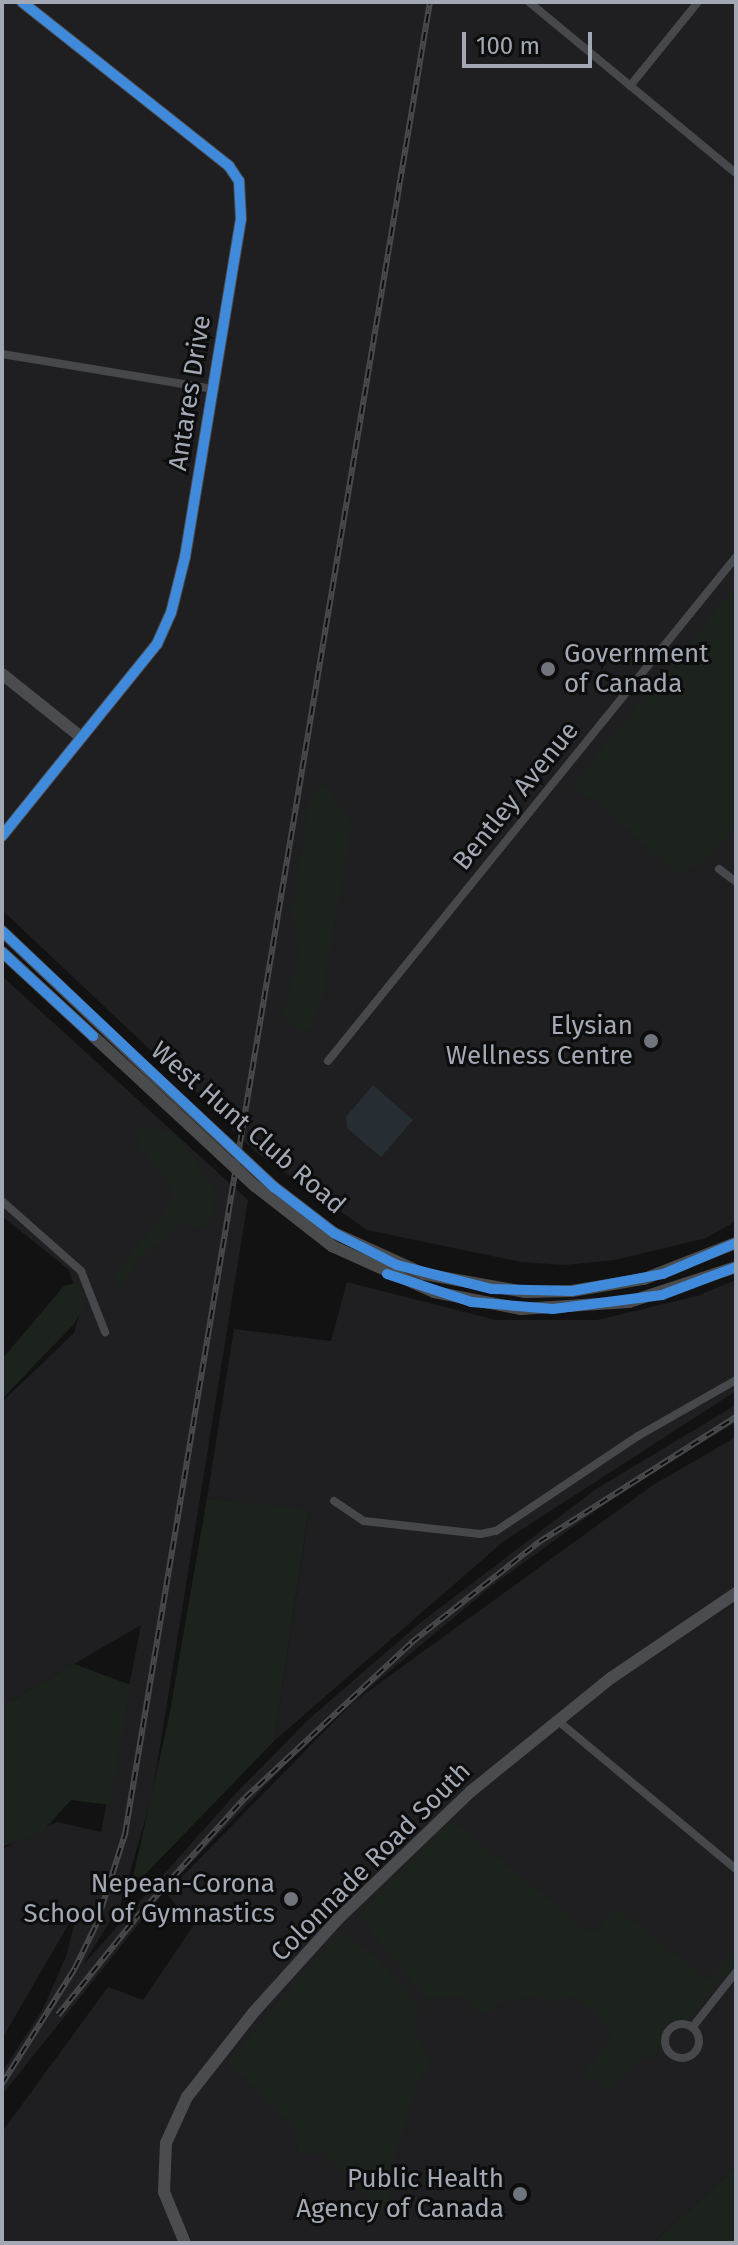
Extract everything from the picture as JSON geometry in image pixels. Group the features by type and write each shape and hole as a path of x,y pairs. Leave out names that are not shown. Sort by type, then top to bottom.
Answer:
{"main road":[{"name":"West Hunt Club Road","path":"2,931 333,1239 424,1274 525,1292 572,1291 644,1279 736,1243"},
{"name":"West Hunt Club Road","path":"2,952 255,1186 333,1239 434,1292 521,1309 629,1302 736,1267"}],"street":[{"name":"Antares Drive","path":"2,836 157,644 171,613 241,219 239,181 229,166 22,2"},
{"path":"529,2 736,173"},
{"path":"630,86 698,2"},
{"path":"2,354 213,389"},
{"name":"Bentley Avenue","path":"328,1061 736,557"},
{"path":"2,674 81,737"},
{"path":"719,869 736,882"},
{"path":"2,1201 81,1271 105,1332"},
{"path":"334,1501 364,1521 480,1534 496,1531 638,1436 736,1380"},
{"name":"Colonnade Road South","path":"185,2243 171,2216 163,2182 166,2143 187,2097 337,1920 470,1792 557,1720 736,1593"},
{"path":"557,1720 736,1869"},
{"path":"695,2024 699,2041 694,2053 680,2058 670,2054 664,2040 668,2031 695,2024 736,1972"}],"shaded area":[{"path":"2,2 736,2 736,1221 706,1238 615,1260 565,1265 521,1262 367,1230 257,1153 225,1123 228,1099 195,1092 2,910"},
{"path":"736,586 736,825 708,859 677,874 595,800 570,788"},
{"path":"327,787 352,822 322,1000 312,1027 300,1032 282,1016 299,957 292,910 310,798 316,788"},
{"path":"2,976 248,1200 152,1796 121,1904 82,1966 239,1790 310,1718 420,1623 596,1489 736,1405 736,1422 626,1489 494,1584 318,1731 168,1887 2,2095 2,2072 43,2009 67,1954 78,1908 2,2039 2,1849 57,1822 101,1832 141,1625 2,1706 2,1402 74,1333 81,1309 69,1270 2,1216"},
{"path":"373,1085 413,1120 381,1157 347,1128 346,1117"},
{"path":"134,1127 163,1129 182,1141 216,1192 210,1222 200,1228 183,1222 141,1257 117,1289 116,1272 166,1211 175,1191 140,1148"},
{"path":"736,1280 736,1391 504,1541 274,1741 309,1511 207,1498 234,1329 331,1341 347,1282 496,1320 597,1320 697,1296"},
{"path":"79,1282 84,1307 74,1324 2,1399 2,1359 64,1286"},
{"path":"736,1437 736,2167 653,2243 2,2243 2,2132 108,1987 143,2000 193,1926 166,1893 352,1703 653,1485"},
{"path":"207,1498 309,1510 274,1741 130,1890 169,1717"},
{"path":"74,1664 131,1685 110,1805 71,1800 42,1832 2,1847 2,1706"},
{"path":"451,1820 585,1929 596,1933 616,1908 709,1981 736,1950 736,1962 689,2019 665,2025 660,2051 652,2061 645,2055 608,2092 594,2077 589,2081 583,2075 610,2039 609,2027 592,2010 572,1997 543,2003 541,1994 493,2004 494,2012 481,2015 461,1996 429,1999 384,1950 359,1912"},
{"path":"340,1931 376,1958 419,2005 414,2032 431,2059 429,2072 421,2073 387,2182 390,2199 398,2204 389,2212 379,2210 324,2153 298,2153 296,2128 228,2062"},
{"path":"736,2167 736,2243 653,2243"}],"railway":[{"path":"2,2084 75,1968 96,1925 125,1834 430,2"},
{"path":"58,2015 136,1918 245,1798 412,1642 539,1542 736,1417"}],"cycle path":[{"path":"2,836 157,644 171,613 185,557 241,219 239,181 229,166 22,2"},
{"path":"2,931 274,1187 334,1233 397,1265 492,1289 572,1291 663,1274 736,1243"},
{"path":"2,952 93,1036"},
{"path":"387,1274 471,1302 553,1309 662,1295 736,1267"}],"place":[{"name":"Government of Canada","path":"548,669"},
{"name":"Elysian Wellness Centre","path":"651,1041"},
{"name":"Nepean-Corona School of Gymnastics","path":"291,1899"},
{"name":"Public Health Agency of Canada","path":"520,2194"}]}
